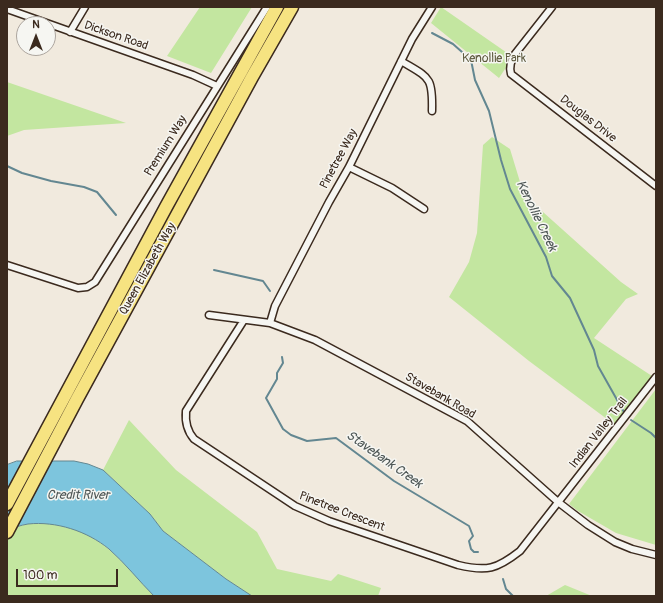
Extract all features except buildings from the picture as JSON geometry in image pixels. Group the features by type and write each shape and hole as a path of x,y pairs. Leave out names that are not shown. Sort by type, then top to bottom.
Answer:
{"highway":[{"name":"Queen Elizabeth Way","path":"7,532 71,396 166,207 277,7"},
{"name":"Queen Elizabeth Way","path":"7,504 71,396 292,7"}],"street":[{"path":"70,32 85,7"},
{"name":"Premium Way","path":"7,265 78,288 91,286 267,7"},
{"name":"Pinetree Way","path":"270,323 275,306 329,202 349,167 412,39 432,7"},
{"name":"Douglas Drive","path":"552,7 511,60 509,68 511,74 656,186"},
{"name":"Dickson Road","path":"7,9 193,75 217,86"},
{"path":"401,61 427,78 431,84 433,92 432,111"},
{"path":"349,167 392,188 424,209"},
{"name":"Stavebank Road","path":"209,315 270,323 316,340 467,420 558,502 588,525 615,542 632,549 656,555"},
{"name":"Pinetree Crescent","path":"244,320 186,411 189,434 194,439 295,506 329,521 458,565 487,569 499,566 520,551 558,502"},
{"name":"Indian Valley Trail","path":"558,502 656,377"}],"green space":[{"path":"200,7 252,7 211,73 167,56"},
{"name":"Kenollie Park","path":"441,7 513,57 499,78 431,23"},
{"path":"7,82 126,123 24,130 7,136"},
{"path":"492,137 510,149 524,195 621,282 638,294 626,299 594,338 652,376 615,425 529,361 449,297 469,262 477,233 483,145"},
{"path":"656,389 656,545 616,533 578,511 569,504"},
{"path":"129,420 176,470 257,532 277,569 331,581 338,574 381,588 378,596 252,596 226,579 163,531 150,514 103,470"},
{"path":"49,523 77,530 89,535 119,558 154,596 7,596 7,529 28,524"},
{"path":"565,585 592,596 546,596"}],"water":[{"name":"Credit River","path":"17,461 74,461 88,464 103,470 150,514 163,531 226,579 252,596 154,596 109,549 81,532 60,526 39,523 7,529 7,465"}],"waterway":[{"name":"Kenollie Creek","path":"432,33 453,44 471,60 475,80 489,111 510,189 546,257 552,276 570,298 594,350 598,366 625,414"},
{"name":"Stavebank Creek","path":"7,166 22,173 51,181 84,187 97,192 116,215"},
{"name":"Stavebank Creek","path":"214,270 263,281 270,291"},
{"name":"Stavebank Creek","path":"282,357 283,363 277,373 277,379 266,398 283,429 291,435 307,441 336,438 394,481 469,526 473,536 469,541 471,549 474,552 478,552"},
{"name":"Kenollie Creek","path":"631,420 656,438"},
{"name":"Stavebank Creek","path":"503,579 506,589 513,596"}]}
